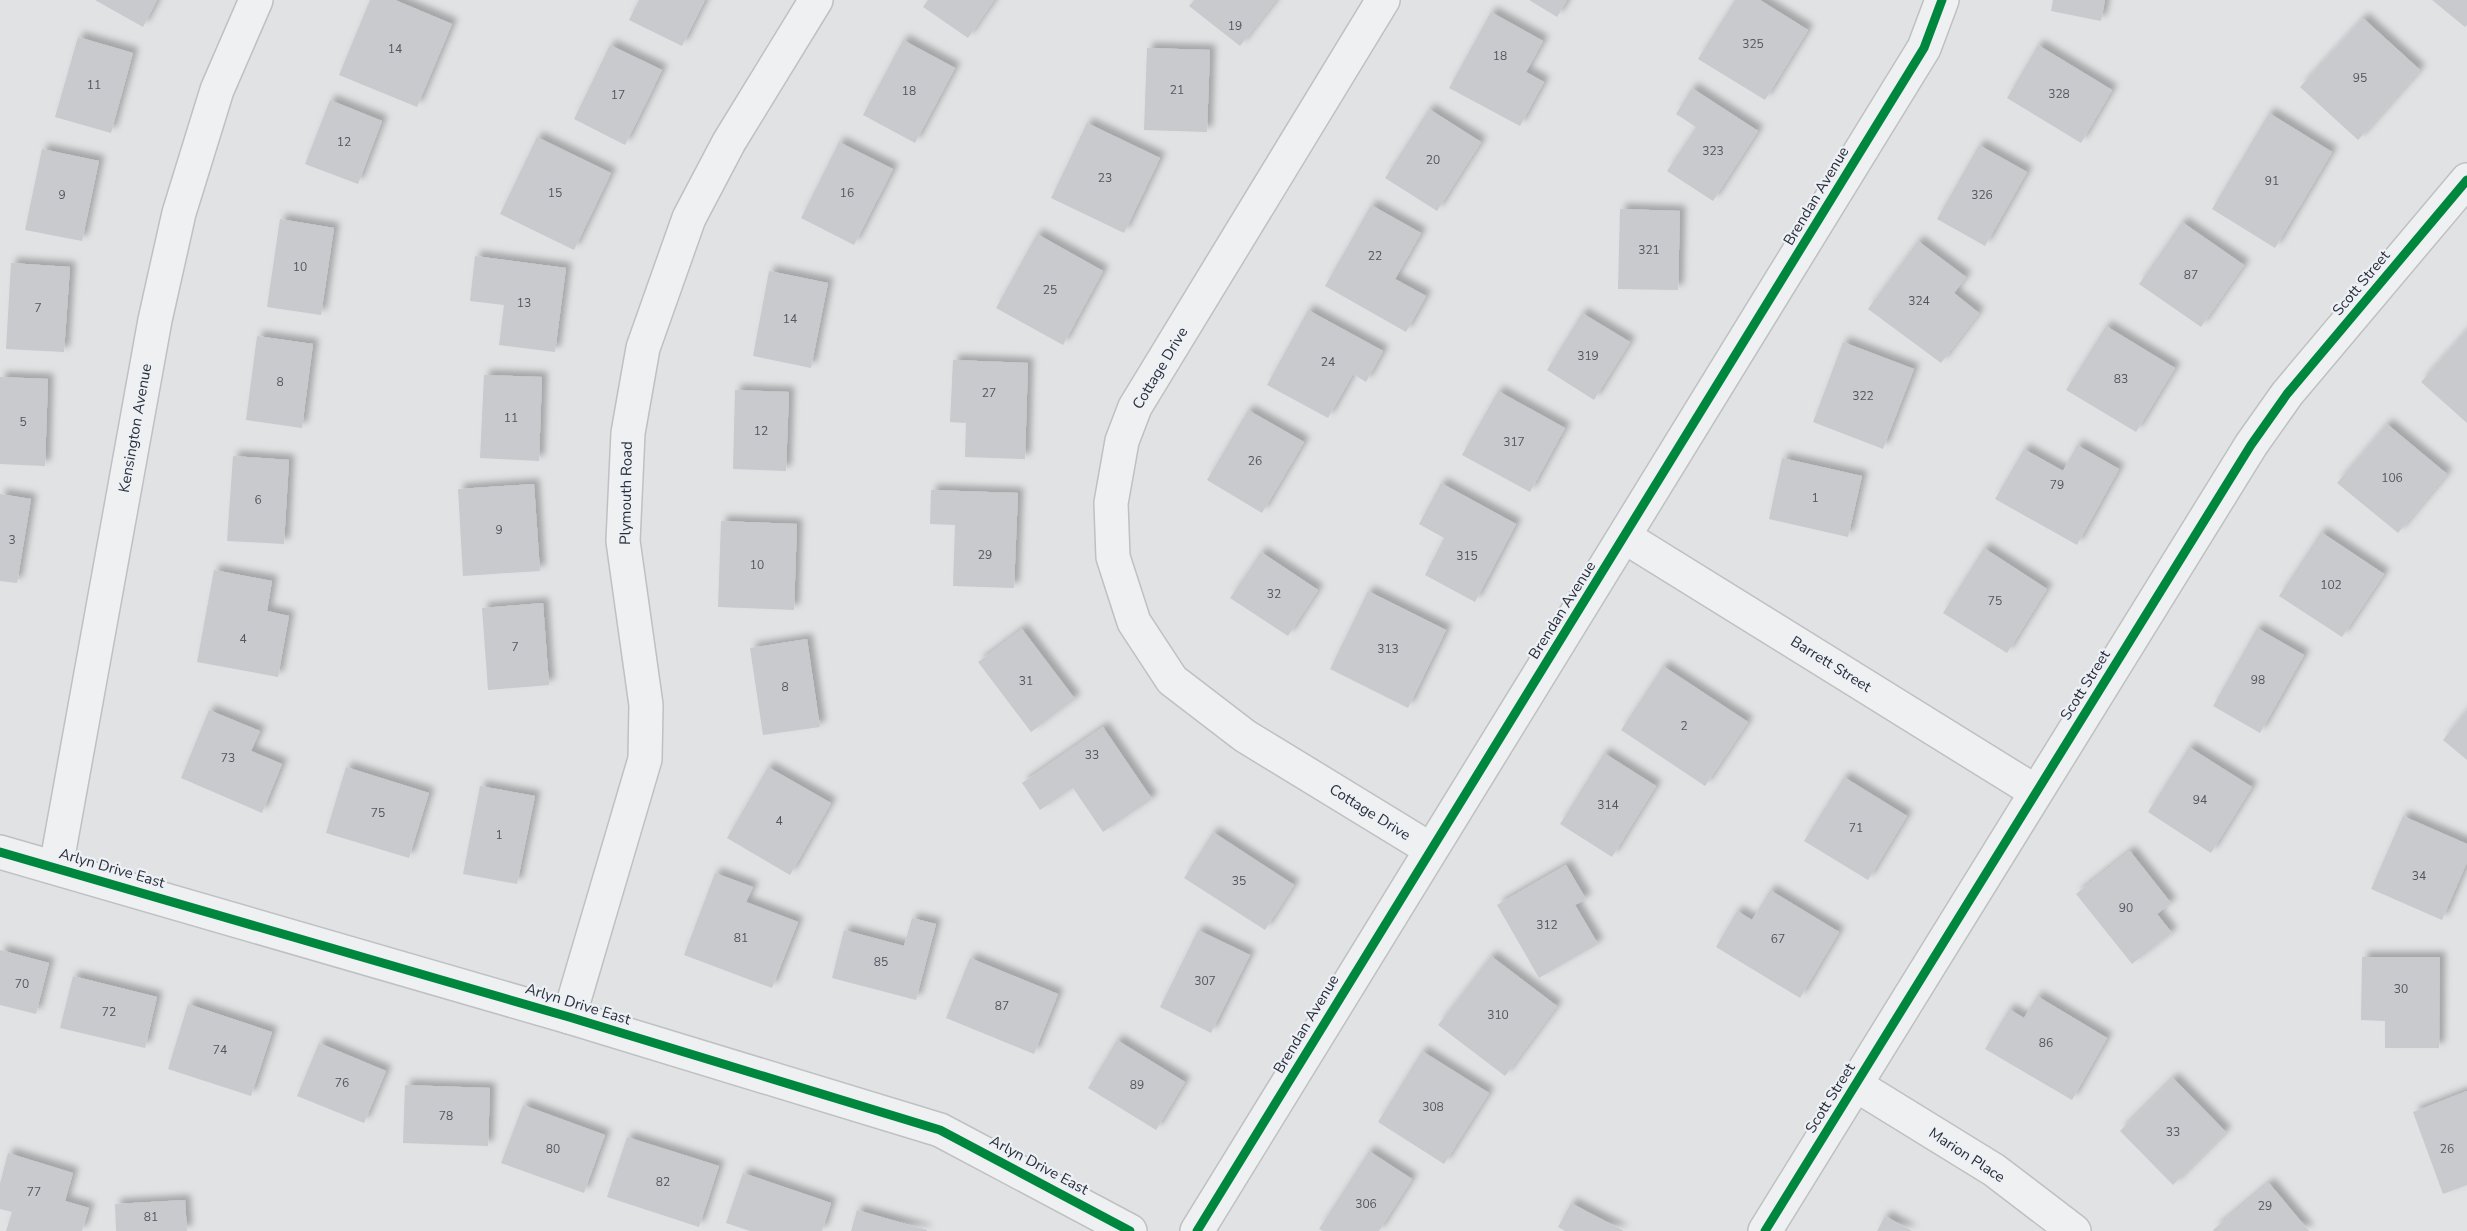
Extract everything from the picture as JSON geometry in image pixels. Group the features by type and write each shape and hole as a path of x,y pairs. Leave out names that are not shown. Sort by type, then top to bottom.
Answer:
{"street":[{"name":"Kensington Avenue","path":"56,867 153,332 179,213 217,90 256,0"},
{"name":"Plymouth Road","path":"569,1017 645,759 646,705 623,541 628,433 643,348 689,218 729,142 816,0"},
{"name":"Cottage Drive","path":"1383,0 1135,407 1122,441 1111,503 1113,557 1134,622 1172,680 1245,736 1430,849"},
{"name":"Brendan Avenue","path":"1197,1231 1924,48 1942,0"},
{"name":"Scott Street","path":"1765,1231 2251,445 2287,394 2467,180"},
{"name":"Barrett Street","path":"1625,537 2036,792"},
{"name":"Arlyn Drive East","path":"0,852 569,1017 940,1131 1131,1231"},
{"name":"Marion Place","path":"1856,1085 1994,1170 2074,1231"}],"building":[{"path":"95,0 157,0 143,27"},
{"path":"370,0 395,0 452,24 417,107 339,75"},
{"path":"639,0 705,0 682,46 629,20"},
{"path":"928,0 994,0 968,38 923,7"},
{"path":"1194,0 1276,0 1240,46 1189,6"},
{"path":"1529,0 1567,0 1557,17"},
{"path":"1735,0 1760,0 1808,30 1765,100 1698,59"},
{"path":"2053,0 2105,0 2101,21 2051,11"},
{"path":"2432,0 2467,0 2467,25 2465,27"},
{"path":"1491,12 1543,41 1526,72 1544,82 1520,126 1449,88"},
{"path":"2363,18 2420,70 2358,140 2300,87"},
{"path":"78,37 133,53 111,133 55,117"},
{"path":"903,40 955,68 915,143 863,115"},
{"path":"610,45 662,70 625,145 574,119"},
{"path":"2038,45 2112,90 2081,143 2007,98"},
{"path":"1147,48 1210,50 1207,132 1144,130"},
{"path":"1692,88 1758,131 1713,201 1667,171 1696,127 1676,114"},
{"path":"330,100 382,121 358,184 305,164"},
{"path":"1429,109 1481,142 1437,211 1385,178"},
{"path":"2269,113 2332,152 2275,248 2212,209"},
{"path":"1087,123 1160,158 1124,233 1051,198"},
{"path":"537,137 611,173 574,250 500,214"},
{"path":"839,142 893,169 854,245 801,218"},
{"path":"1979,145 2027,172 1985,246 1937,219"},
{"path":"42,149 99,161 82,241 25,230"},
{"path":"1371,205 1421,233 1395,279 1426,296 1406,332 1325,286"},
{"path":"1620,209 1680,211 1678,290 1618,289"},
{"path":"280,219 334,228 321,315 267,307"},
{"path":"2182,222 2244,265 2201,327 2139,284"},
{"path":"1037,234 1103,271 1063,345 996,308"},
{"path":"1918,241 1966,277 1954,293 1979,313 1941,363 1868,309"},
{"path":"475,256 566,268 555,352 499,345 504,305 470,301"},
{"path":"11,263 70,267 64,352 6,349"},
{"path":"769,271 828,283 811,368 753,356"},
{"path":"1308,310 1383,351 1366,382 1353,374 1328,418 1267,385"},
{"path":"1582,313 1630,342 1594,400 1547,370"},
{"path":"2106,326 2175,368 2136,432 2066,390"},
{"path":"2467,330 2467,423 2421,382"},
{"path":"257,336 313,344 302,428 246,420"},
{"path":"1843,342 1914,369 1883,449 1813,422"},
{"path":"953,360 1028,363 1025,459 965,457 966,423 950,422"},
{"path":"484,375 542,377 539,461 480,458"},
{"path":"0,377 48,379 45,466 0,464"},
{"path":"735,390 789,392 786,471 733,469"},
{"path":"1498,391 1565,428 1530,492 1462,455"},
{"path":"1248,410 1304,442 1262,513 1207,480"},
{"path":"2387,424 2447,474 2398,533 2337,483"},
{"path":"2077,445 2119,469 2077,545 1995,499 2024,449 2063,471"},
{"path":"233,456 289,460 284,544 227,541"},
{"path":"1782,458 1862,476 1848,537 1769,519"},
{"path":"1441,483 1516,524 1475,602 1425,575 1444,538 1419,524"},
{"path":"534,484 540,571 463,576 458,489"},
{"path":"931,490 1018,493 1014,588 953,586 955,525 930,524"},
{"path":"0,494 31,499 17,583 0,581"},
{"path":"721,521 797,524 794,610 718,607"},
{"path":"2321,532 2384,574 2342,637 2279,596"},
{"path":"1984,548 2047,589 2007,653 1943,613"},
{"path":"1261,552 1318,590 1288,636 1230,598"},
{"path":"214,570 272,581 267,611 289,616 278,677 197,662"},
{"path":"1368,591 1446,630 1408,708 1330,669"},
{"path":"543,603 549,685 488,690 482,608"},
{"path":"2257,628 2304,655 2260,733 2213,706"},
{"path":"1022,629 1075,699 1031,732 978,662"},
{"path":"807,639 820,727 763,735 750,648"},
{"path":"1663,666 1748,722 1705,786 1621,730"},
{"path":"209,710 260,731 251,751 282,764 262,813 181,778"},
{"path":"2467,710 2467,760 2443,740"},
{"path":"1103,727 1152,799 1103,832 1073,788 1040,810 1022,783"},
{"path":"2189,747 2252,787 2211,853 2148,812"},
{"path":"1604,753 1656,786 1612,857 1560,824"},
{"path":"346,767 429,793 409,858 326,833"},
{"path":"768,767 831,803 790,875 727,838"},
{"path":"1844,777 1907,816 1868,880 1804,841"},
{"path":"480,786 535,796 517,884 463,874"},
{"path":"2403,816 2467,844 2467,862 2442,920 2371,889"},
{"path":"1213,832 1294,885 1265,930 1184,878"},
{"path":"2130,851 2171,903 2157,914 2172,933 2132,964 2076,894"},
{"path":"1566,865 1586,899 1575,905 1598,944 1539,978 1497,905"},
{"path":"715,873 753,887 746,902 798,922 772,988 684,955"},
{"path":"1770,890 1839,932 1800,998 1716,947 1737,911 1752,920"},
{"path":"912,918 936,924 916,1000 832,978 844,930 904,946"},
{"path":"1198,930 1250,955 1211,1033 1160,1007"},
{"path":"0,950 49,963 36,1014 0,1005"},
{"path":"1491,956 1557,1006 1505,1076 1438,1025"},
{"path":"2362,957 2440,957 2439,1048 2385,1048 2385,1021 2361,1020"},
{"path":"970,958 1058,994 1034,1054 946,1018"},
{"path":"73,976 157,997 145,1048 60,1028"},
{"path":"2037,996 2107,1038 2072,1100 1985,1049 2009,1009 2024,1018"},
{"path":"188,1004 272,1032 251,1096 168,1069"},
{"path":"1117,1040 1185,1082 1156,1130 1088,1088"},
{"path":"319,1043 386,1071 364,1123 297,1096"},
{"path":"1422,1051 1489,1093 1444,1164 1378,1122"},
{"path":"2173,1078 2226,1132 2173,1185 2120,1131"},
{"path":"405,1085 490,1088 488,1146 403,1143"},
{"path":"2467,1091 2467,1185 2443,1194 2413,1112"},
{"path":"523,1105 605,1135 584,1193 501,1163"},
{"path":"627,1137 719,1166 699,1227 607,1197"},
{"path":"1369,1151 1412,1179 1379,1231 1323,1231 1319,1229"},
{"path":"8,1153 73,1173 65,1201 89,1208 82,1231 6,1231 12,1212 0,1209 0,1183"},
{"path":"743,1173 831,1203 822,1231 750,1231 726,1223"},
{"path":"2269,1183 2309,1231 2213,1230"},
{"path":"185,1200 187,1231 116,1231 115,1204"},
{"path":"1571,1203 1624,1231 1565,1231 1558,1227"},
{"path":"857,1210 927,1230 927,1231 851,1231"},
{"path":"1885,1216 1912,1231 1877,1231"}],"cycle path":[{"path":"1197,1231 1924,48 1942,0"},
{"path":"1765,1231 2251,445 2287,394 2467,180"},
{"path":"0,852 569,1017 940,1130 1130,1231"}]}
